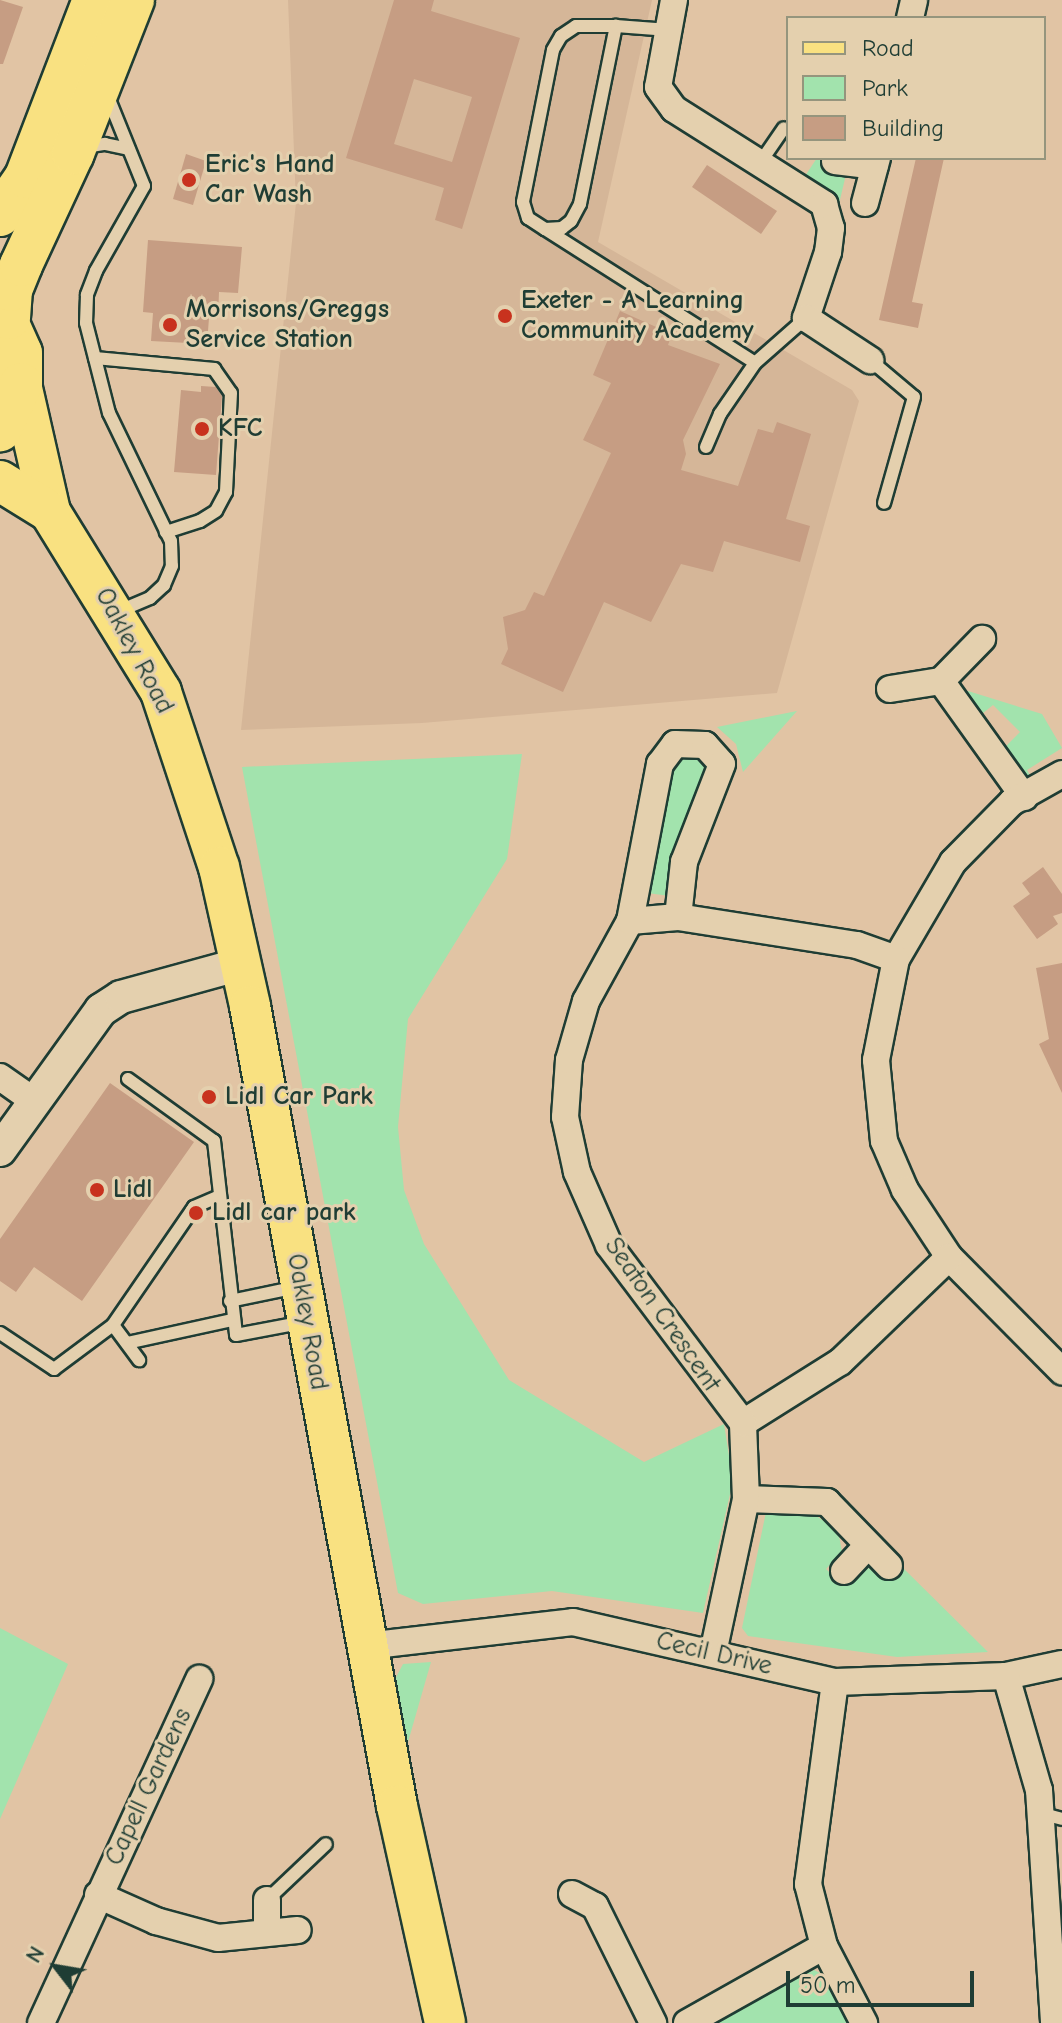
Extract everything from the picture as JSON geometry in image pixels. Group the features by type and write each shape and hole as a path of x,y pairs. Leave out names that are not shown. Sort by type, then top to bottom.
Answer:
{"highway":[{"path":"0,215 26,177 94,0"},
{"path":"0,430 21,384 21,353 5,312 11,290 73,153 133,0"}],"main road":[{"path":"21,384 50,512"},
{"path":"0,481 50,512"},
{"name":"Oakley Road","path":"50,512 116,612 161,692 191,772 241,964 366,1646 445,2023"}],"street":[{"path":"674,0 658,87 674,109 824,204 831,228 828,252 806,318 870,360"},
{"path":"835,161 876,162 865,203"},
{"path":"890,689 941,681 982,639"},
{"path":"941,681 1024,797"},
{"name":"Seaton Crescent","path":"678,917 684,862 722,764 705,745 675,744 660,764 630,921 586,1001 569,1060 565,1117 577,1172 609,1245 743,1423"},
{"path":"1062,774 1024,797 983,828 953,862 896,959 876,1060 884,1141 905,1190 949,1257 1062,1371"},
{"path":"630,921 678,917 857,945 896,959"},
{"path":"0,1150 101,1010 121,997 241,964"},
{"path":"0,1077 34,1101"},
{"path":"713,1653 746,1499 743,1423 840,1362 949,1257"},
{"path":"746,1499 827,1502 889,1566"},
{"path":"844,1571 868,1545"},
{"name":"Cecil Drive","path":"366,1646 573,1622 835,1682 1006,1676 1062,1664"},
{"path":"1006,1676 1039,1790 1051,1816 1054,2023"},
{"name":"Capell Gardens","path":"41,2023 199,1679"},
{"path":"835,1682 808,1884 824,1946 864,2023"},
{"path":"572,1894 595,1906 653,2023"},
{"name":"Capell Gardens","path":"98,1895 156,1921 218,1938 267,1929 298,1930"},
{"path":"267,1900 267,1929"},
{"path":"687,2023 824,1946"}],"lane":[{"path":"669,30 576,26 561,36 553,50 523,202 528,218 755,363"},
{"path":"545,229 562,228 571,221 580,204 616,26"},
{"path":"105,76 128,149 144,186 87,295 86,323 109,413 166,532 172,566 164,585 150,598 116,612"},
{"path":"760,163 784,128"},
{"path":"73,153 94,144 128,149"},
{"path":"706,447 720,414 755,363 806,318"},
{"path":"95,358 214,369 231,393 226,492 216,511 200,521 166,532"},
{"path":"870,360 914,397 884,503"},
{"path":"128,1079 214,1141 236,1335 305,1304"},
{"path":"0,1333 54,1369 113,1325 194,1207 218,1197"},
{"path":"230,1301 305,1304"},
{"path":"127,1343 232,1320"},
{"path":"113,1325 139,1360"},
{"path":"267,1900 326,1844"}],"shaded area":[{"name":"Exeter - A Learning Community Academy","path":"288,0 652,0 598,242 852,390 859,401 777,693 422,723 241,730 296,203"}],"green space":[{"path":"816,160 835,160 847,170 839,204 805,176"},
{"path":"968,691 1042,714 1062,748 1027,770 1032,779 1024,776 1003,749 1020,732 993,705 977,718 963,693"},
{"path":"797,711 743,772 736,744 717,727"},
{"path":"694,753 706,768 705,789 670,896 647,893 669,768"},
{"path":"522,754 507,859 408,1019 398,1127 404,1190 424,1244 509,1380 644,1462 724,1424 733,1481 703,1613 552,1591 423,1604 398,1593 242,767"},
{"path":"766,1512 810,1512 838,1530 842,1552 826,1569 843,1585 861,1568 881,1569 898,1563 988,1652 897,1657 748,1636 742,1628"},
{"path":"0,1628 68,1664 0,1819"},
{"path":"431,1662 406,1749 393,1683 403,1664"},
{"path":"814,1970 832,1979 853,2023 707,2023"}],"building":[{"path":"0,0 23,7 3,64 0,64"},
{"path":"394,0 434,0 431,11 520,38 462,229 435,220 444,188 346,158","holes":["414,79 472,97 452,162 394,144"]},
{"name":"Eric's Hand Car Wash","path":"186,154 206,161 193,205 173,199"},
{"path":"916,160 944,160 912,302 923,304 918,328 879,320"},
{"path":"707,165 777,211 761,234 692,187"},
{"path":"148,240 242,247 238,293 219,292 218,319 209,318 207,344 151,341 153,313 143,312"},
{"path":"620,311 672,334 668,345 720,364 683,440 686,454 681,470 738,486 758,429 773,433 777,422 811,434 786,519 810,526 800,562 724,541 713,572 681,564 651,622 604,602 563,692 501,664 508,649 503,617 525,610 534,592 544,596 611,453 583,440 611,383 593,375"},
{"name":"KFC","path":"201,386 216,387 222,396 216,475 174,472 181,390 201,392"},
{"path":"1043,867 1062,894 1062,913 1053,916 1058,924 1037,939 1013,906 1030,894 1022,883"},
{"path":"1062,963 1062,1093 1039,1044 1049,1039 1036,968"},
{"name":"Lidl","path":"110,1083 194,1142 82,1301 34,1267 16,1292 0,1281 0,1239"}],"place":[{"name":"Eric's Hand Car Wash","path":"189,180"},
{"name":"Exeter - A Learning Community Academy","path":"505,316"},
{"name":"Morrisons/Greggs Service Station","path":"170,325"},
{"name":"KFC","path":"202,429"},
{"name":"Lidl Car Park","path":"209,1097"},
{"name":"Lidl","path":"97,1190"},
{"name":"Lidl car park","path":"196,1213"}]}
